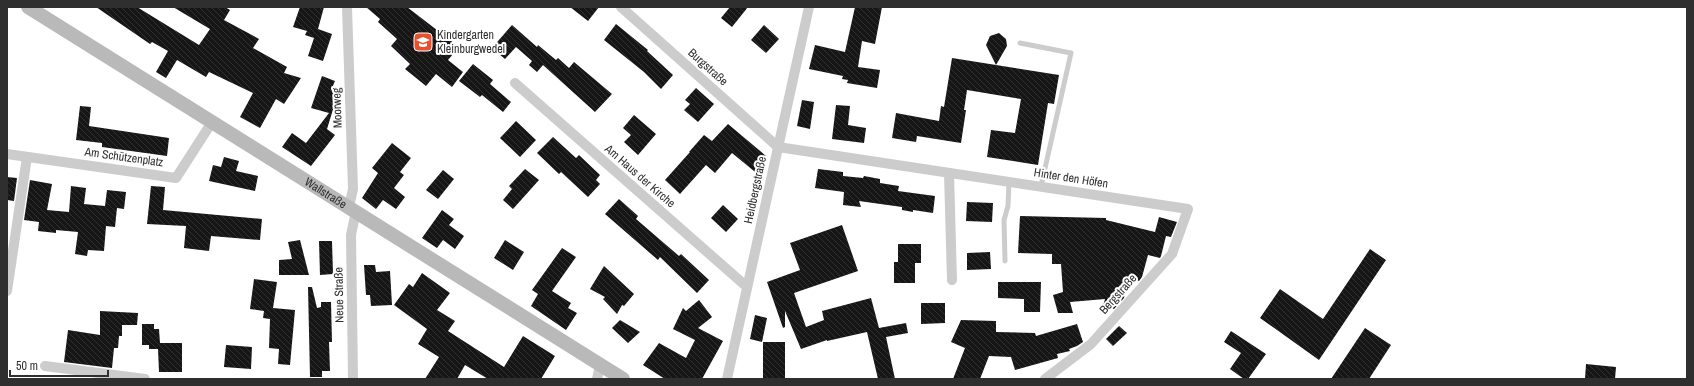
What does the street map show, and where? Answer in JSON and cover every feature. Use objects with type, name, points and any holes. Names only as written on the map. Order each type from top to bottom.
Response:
[{"type":"street","name":"Wallstraße","points":[[28,7],[623,379]]},
{"type":"street","name":"Moorweg","points":[[348,7],[353,209]]},
{"type":"street","name":"Burgstraße","points":[[621,7],[778,147]]},
{"type":"street","name":"Heidbergstraße","points":[[727,379],[809,7]]},
{"type":"street","name":"Am Haus der Kirche","points":[[515,83],[747,287]]},
{"type":"street","name":"Am Schützenplatz","points":[[7,154],[176,178],[212,122]]},
{"type":"street","name":"Hinter den Höfen","points":[[778,147],[1188,209]]},
{"type":"street","points":[[7,291],[27,157]]},
{"type":"street","points":[[949,173],[952,280]]},
{"type":"street","name":"Neue Straße","points":[[353,209],[351,235],[353,379]]},
{"type":"street","name":"Bergstraße","points":[[1045,379],[1091,344],[1172,254],[1188,209]]},
{"type":"street","points":[[597,379],[600,365]]},
{"type":"street","points":[[45,366],[145,379]]},
{"type":"lane","points":[[1020,43],[1071,53],[1041,186]]},
{"type":"lane","points":[[1005,262],[1004,220],[1008,206],[1010,181]]},
{"type":"building","points":[[96,7],[137,7],[199,45],[210,29],[173,7],[225,7],[230,10],[224,20],[259,39],[253,48],[287,67],[284,73],[301,78],[284,104],[276,99],[260,128],[240,117],[253,93],[209,72],[206,77],[177,60],[166,78],[156,72],[168,51],[152,42],[150,44]]},
{"type":"building","points":[[300,7],[324,7],[318,29],[332,34],[323,61],[308,56],[314,38],[305,35],[307,31],[293,27]]},
{"type":"building","name":"Kindergarten Kleinburgwedel","points":[[366,7],[407,7],[459,47],[448,60],[463,72],[452,87],[436,74],[426,86],[405,69],[410,64],[391,46],[397,39],[378,22],[380,19]]},
{"type":"building","points":[[570,7],[599,7],[588,21]]},
{"type":"building","points":[[730,7],[748,7],[732,27],[721,18]]},
{"type":"building","points":[[855,7],[882,7],[875,44],[862,41],[858,67],[880,70],[877,88],[847,83],[848,80],[842,79],[843,76],[809,69],[815,45],[845,52]]},
{"type":"building","points":[[616,24],[648,50],[647,51],[673,75],[661,89],[644,72],[604,40]]},
{"type":"building","points":[[512,25],[537,47],[538,45],[556,60],[558,58],[569,68],[574,62],[612,94],[595,112],[543,65],[537,72],[529,65],[532,61],[516,47],[505,59],[492,48]]},
{"type":"building","points":[[764,25],[779,39],[766,53],[751,40]]},
{"type":"building","points":[[999,33],[1006,39],[1007,46],[996,65],[986,45],[990,36]]},
{"type":"building","points":[[952,58],[1059,75],[1054,104],[1048,103],[1038,165],[987,157],[991,130],[1015,133],[1021,99],[967,90],[964,110],[966,110],[961,143],[917,136],[916,142],[892,138],[896,113],[939,121],[941,106],[944,107]]},
{"type":"building","points":[[473,64],[493,80],[490,84],[511,102],[503,112],[482,95],[480,97],[459,81]]},
{"type":"building","points":[[322,76],[335,81],[332,88],[339,90],[327,129],[335,135],[311,166],[282,147],[292,133],[306,143],[329,113],[311,108]]},
{"type":"building","points":[[696,88],[714,104],[698,122],[684,110],[690,104],[685,100]]},
{"type":"building","points":[[802,100],[814,102],[810,129],[797,126]]},
{"type":"building","points":[[836,105],[850,106],[848,125],[866,128],[864,143],[832,139]]},
{"type":"building","points":[[80,106],[91,107],[89,126],[169,138],[167,156],[102,147],[102,143],[76,140]]},
{"type":"building","points":[[634,115],[656,134],[638,155],[624,142],[631,135],[623,128]]},
{"type":"building","points":[[516,121],[536,140],[520,157],[500,138]]},
{"type":"building","points":[[728,124],[766,156],[760,176],[732,153],[715,173],[706,165],[680,194],[665,180],[704,135],[712,141]]},
{"type":"building","points":[[553,137],[576,158],[579,155],[600,175],[596,180],[600,184],[588,197],[561,172],[559,174],[537,153]]},
{"type":"building","points":[[392,143],[411,158],[400,172],[404,175],[394,188],[405,197],[396,209],[383,200],[376,209],[362,198],[378,173],[372,168]]},
{"type":"building","points":[[224,157],[239,161],[236,171],[258,176],[255,191],[209,181],[213,165],[221,167]]},
{"type":"building","points":[[525,169],[539,180],[513,209],[503,200],[512,189],[509,186]]},
{"type":"building","points":[[818,169],[843,172],[843,176],[863,178],[864,176],[880,179],[880,183],[899,186],[898,191],[935,196],[933,213],[913,210],[913,212],[902,210],[902,207],[859,201],[861,207],[843,205],[844,192],[815,188]]},
{"type":"building","points":[[443,170],[454,179],[438,199],[426,190]]},
{"type":"building","points":[[7,177],[17,178],[14,201],[7,200]]},
{"type":"building","points":[[30,180],[52,184],[47,210],[69,212],[71,186],[86,188],[84,204],[105,206],[107,190],[126,192],[124,209],[117,208],[115,227],[106,226],[104,251],[88,250],[87,256],[75,254],[78,232],[56,230],[56,233],[38,231],[39,222],[24,220]]},
{"type":"building","points":[[151,186],[165,187],[163,210],[262,219],[260,240],[211,236],[209,251],[184,248],[186,226],[147,224]]},
{"type":"building","points":[[619,199],[638,216],[636,219],[679,256],[681,254],[709,280],[697,293],[660,257],[658,260],[605,214]]},
{"type":"building","points":[[967,202],[993,203],[992,222],[966,221]]},
{"type":"building","points":[[723,205],[738,219],[726,232],[711,218]]},
{"type":"building","points":[[442,210],[454,219],[449,225],[464,236],[455,249],[443,240],[437,248],[422,238]]},
{"type":"building","points":[[1020,216],[1106,218],[1106,220],[1155,232],[1159,217],[1177,222],[1171,237],[1166,236],[1160,258],[1148,255],[1142,277],[1139,281],[1128,279],[1124,298],[1114,309],[1103,306],[1105,299],[1070,302],[1073,313],[1058,313],[1053,295],[1063,292],[1061,264],[1052,264],[1052,254],[1018,253]]},
{"type":"building","points":[[842,225],[858,271],[794,293],[806,327],[824,320],[822,311],[871,298],[879,328],[906,323],[908,333],[886,337],[895,379],[878,379],[867,332],[827,340],[801,349],[785,311],[785,327],[783,328],[767,282],[800,270],[790,243]]},
{"type":"building","points":[[300,240],[309,275],[279,275],[279,260],[292,259],[288,242]]},
{"type":"building","points":[[505,240],[524,252],[513,270],[494,258]]},
{"type":"building","points":[[319,241],[332,241],[333,274],[320,275]]},
{"type":"building","points":[[898,244],[921,244],[921,263],[915,263],[915,283],[894,283],[894,262],[898,262]]},
{"type":"building","points":[[562,248],[576,257],[552,291],[571,303],[568,308],[577,313],[566,330],[531,306],[538,294],[532,290]]},
{"type":"building","points":[[1370,249],[1386,260],[1319,360],[1260,318],[1280,289],[1323,319]]},
{"type":"building","points":[[990,252],[991,269],[967,270],[967,253]]},
{"type":"building","points":[[364,265],[375,265],[376,272],[390,271],[392,305],[371,306],[370,295],[366,295]]},
{"type":"building","points":[[604,266],[634,294],[624,306],[622,305],[617,314],[603,299],[605,297],[590,289]]},
{"type":"building","points":[[422,273],[450,293],[437,310],[455,321],[448,331],[504,367],[523,336],[555,356],[541,379],[488,379],[465,365],[457,379],[425,379],[439,357],[418,344],[427,329],[394,305],[409,284],[413,287]]},
{"type":"building","points":[[254,279],[277,282],[273,308],[295,310],[290,365],[278,364],[279,349],[269,348],[270,319],[263,318],[264,311],[250,309]]},
{"type":"building","points":[[998,282],[1041,282],[1040,312],[1024,312],[1024,299],[998,298]]},
{"type":"building","points":[[308,287],[312,287],[317,308],[321,307],[321,302],[331,302],[332,342],[329,342],[330,371],[322,371],[322,377],[310,377]]},
{"type":"building","points":[[699,300],[712,317],[698,328],[723,341],[702,379],[665,379],[643,365],[659,343],[686,358],[695,340],[673,329],[683,308],[686,311]]},
{"type":"building","points":[[921,303],[945,303],[945,323],[921,324]]},
{"type":"building","points":[[100,311],[138,313],[137,325],[122,325],[122,336],[119,336],[118,348],[114,348],[112,368],[64,362],[68,330],[100,335]]},
{"type":"building","points":[[755,315],[767,318],[762,342],[750,339]]},
{"type":"building","points":[[620,320],[640,332],[628,343],[612,328]]},
{"type":"building","points":[[961,320],[996,321],[996,332],[1035,333],[1036,336],[1077,324],[1083,342],[1069,349],[1070,351],[1057,354],[1058,358],[1015,370],[1011,357],[989,356],[980,379],[953,379],[965,348],[951,342]]},
{"type":"building","points":[[142,324],[154,324],[154,329],[159,329],[160,343],[182,343],[182,372],[159,372],[158,349],[149,349],[149,345],[142,345]]},
{"type":"building","points":[[1119,326],[1127,333],[1113,346],[1106,339]]},
{"type":"building","points":[[1365,328],[1391,345],[1369,379],[1331,379]]},
{"type":"building","points":[[1231,331],[1266,354],[1248,379],[1244,379],[1230,369],[1241,353],[1224,342]]},
{"type":"building","points":[[763,342],[785,342],[785,379],[763,379]]},
{"type":"building","points":[[226,345],[252,347],[251,369],[224,367]]},
{"type":"building","points":[[1586,364],[1616,367],[1615,379],[1585,379]]},
{"type":"place","name":"Kindergarten Kleinburgwedel","points":[[423,42]]}]
